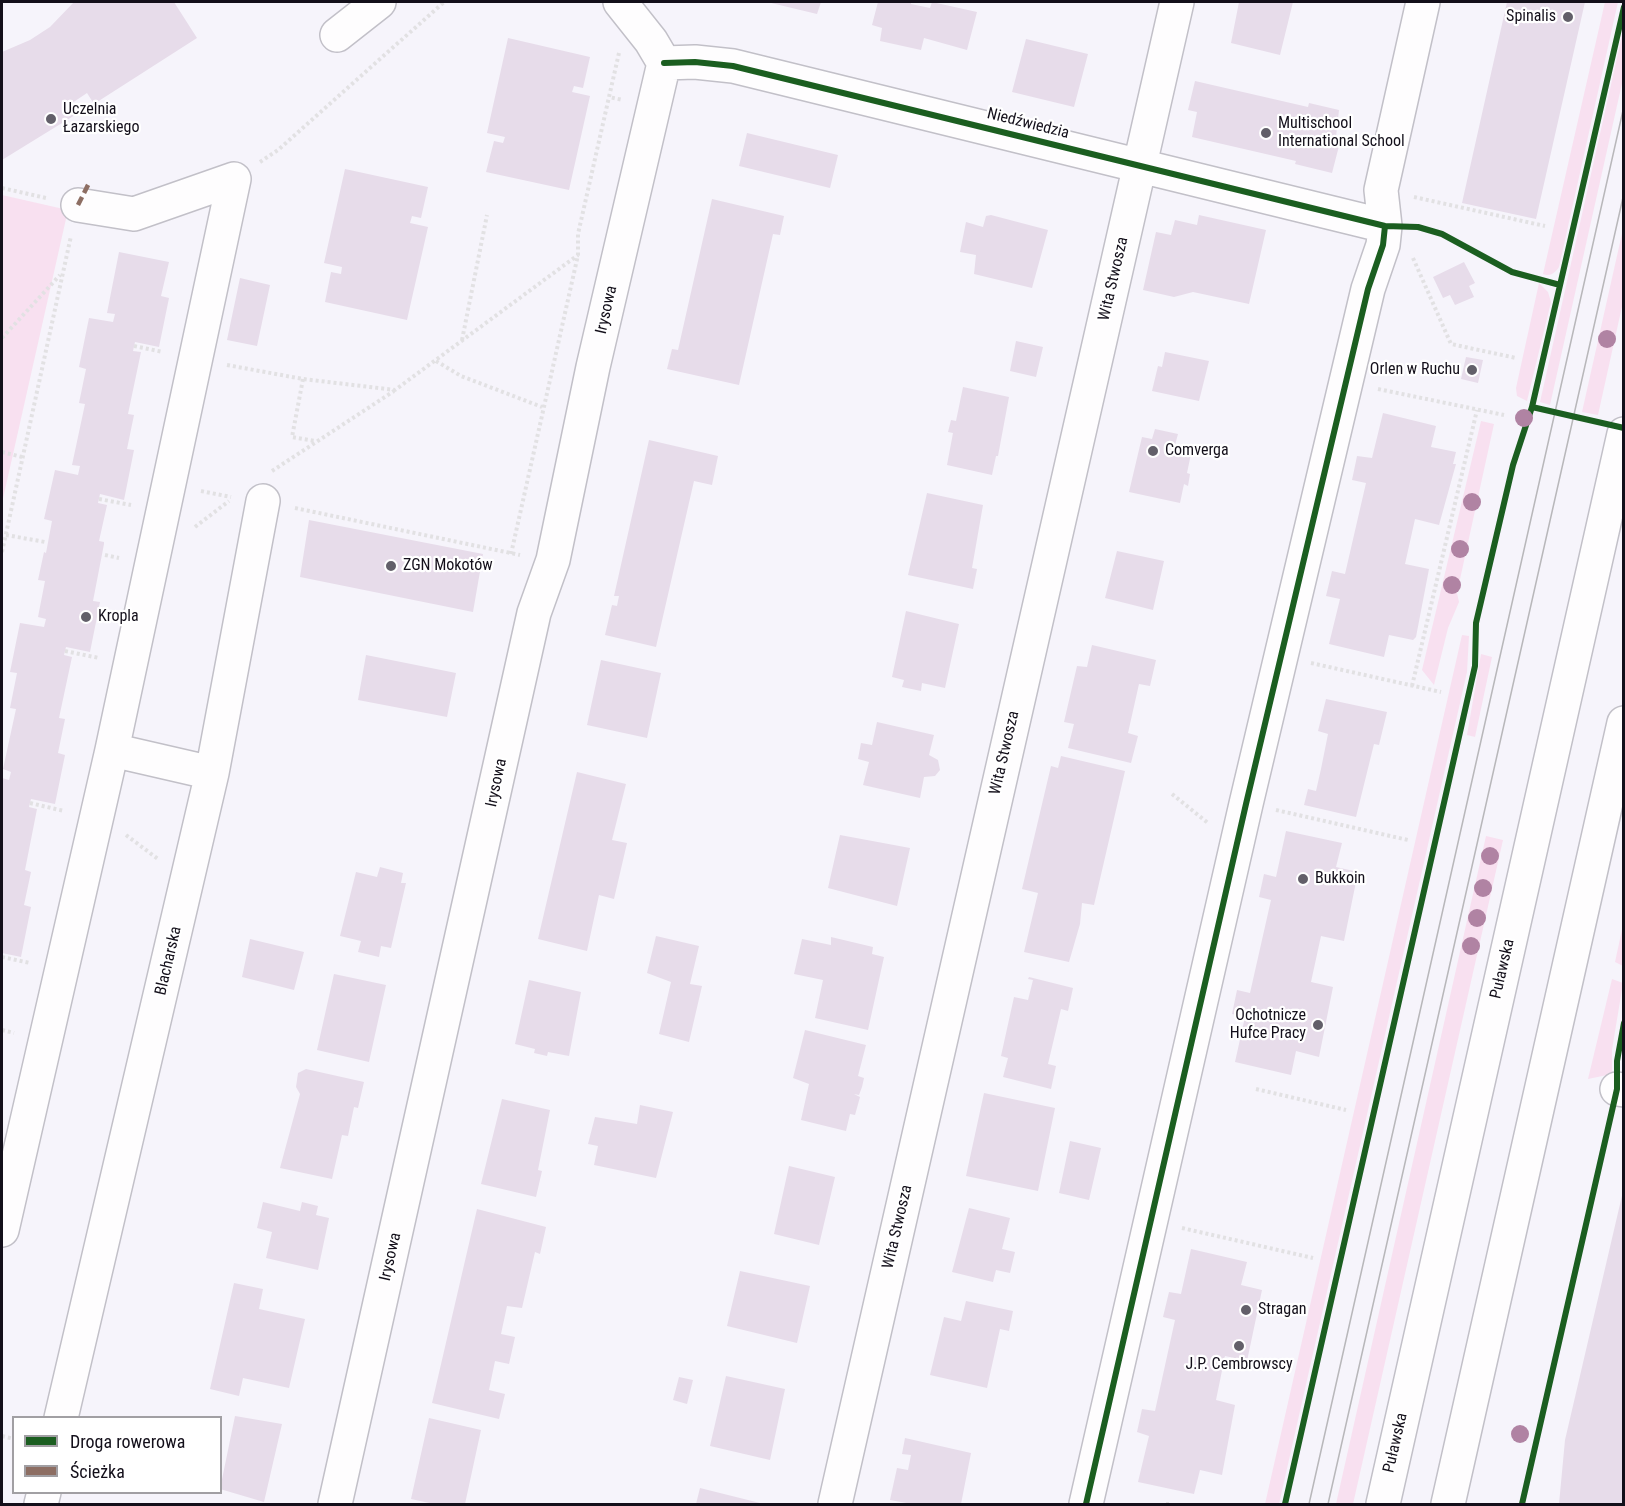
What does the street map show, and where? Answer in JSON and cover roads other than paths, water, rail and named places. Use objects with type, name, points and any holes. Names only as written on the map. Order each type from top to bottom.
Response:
[{"type":"street","points":[[337,35],[379,2]]},
{"type":"street","points":[[620,2],[651,41],[664,63]]},
{"type":"street","name":"Wita Stwosza","points":[[835,1504],[1177,2]]},
{"type":"street","points":[[1086,1504],[1243,818],[1368,289],[1383,245],[1396,237],[1381,190],[1423,2]]},
{"type":"street","name":"Niedźwiedzia","points":[[664,63],[678,61],[733,66],[1141,166],[1396,237]]},
{"type":"street","name":"Irysowa","points":[[335,1504],[534,613],[553,560],[593,368],[664,63]]},
{"type":"street","points":[[2,1230],[112,750],[234,179],[134,214],[78,205]]},
{"type":"street","name":"Puławska","points":[[1383,1504],[1623,434]]},
{"type":"street","name":"Blacharska","points":[[61,1416],[212,773],[263,501]]},
{"type":"street","points":[[1448,1504],[1623,723]]},
{"type":"street","points":[[112,750],[212,773]]},
{"type":"tram line","points":[[1309,1504],[1624,106]]},
{"type":"tram line","points":[[1328,1504],[1624,193]]},
{"type":"place","name":"Spinalis","points":[[1568,17]]},
{"type":"place","name":"Uczelnia Łazarskiego","points":[[51,119]]},
{"type":"place","name":"Multischool International School","points":[[1266,133]]},
{"type":"place","name":"Orlen w Ruchu","points":[[1472,370]]},
{"type":"place","name":"Comverga","points":[[1153,451]]},
{"type":"place","name":"ZGN Mokotów","points":[[391,566]]},
{"type":"place","name":"Kropla","points":[[86,617]]},
{"type":"place","name":"Bukkoin","points":[[1303,879]]},
{"type":"place","name":"Ochotnicze Hufce Pracy","points":[[1318,1025]]},
{"type":"place","name":"Stragan","points":[[1246,1310]]},
{"type":"place","name":"J.P. Cembrowscy","points":[[1239,1346]]}]
